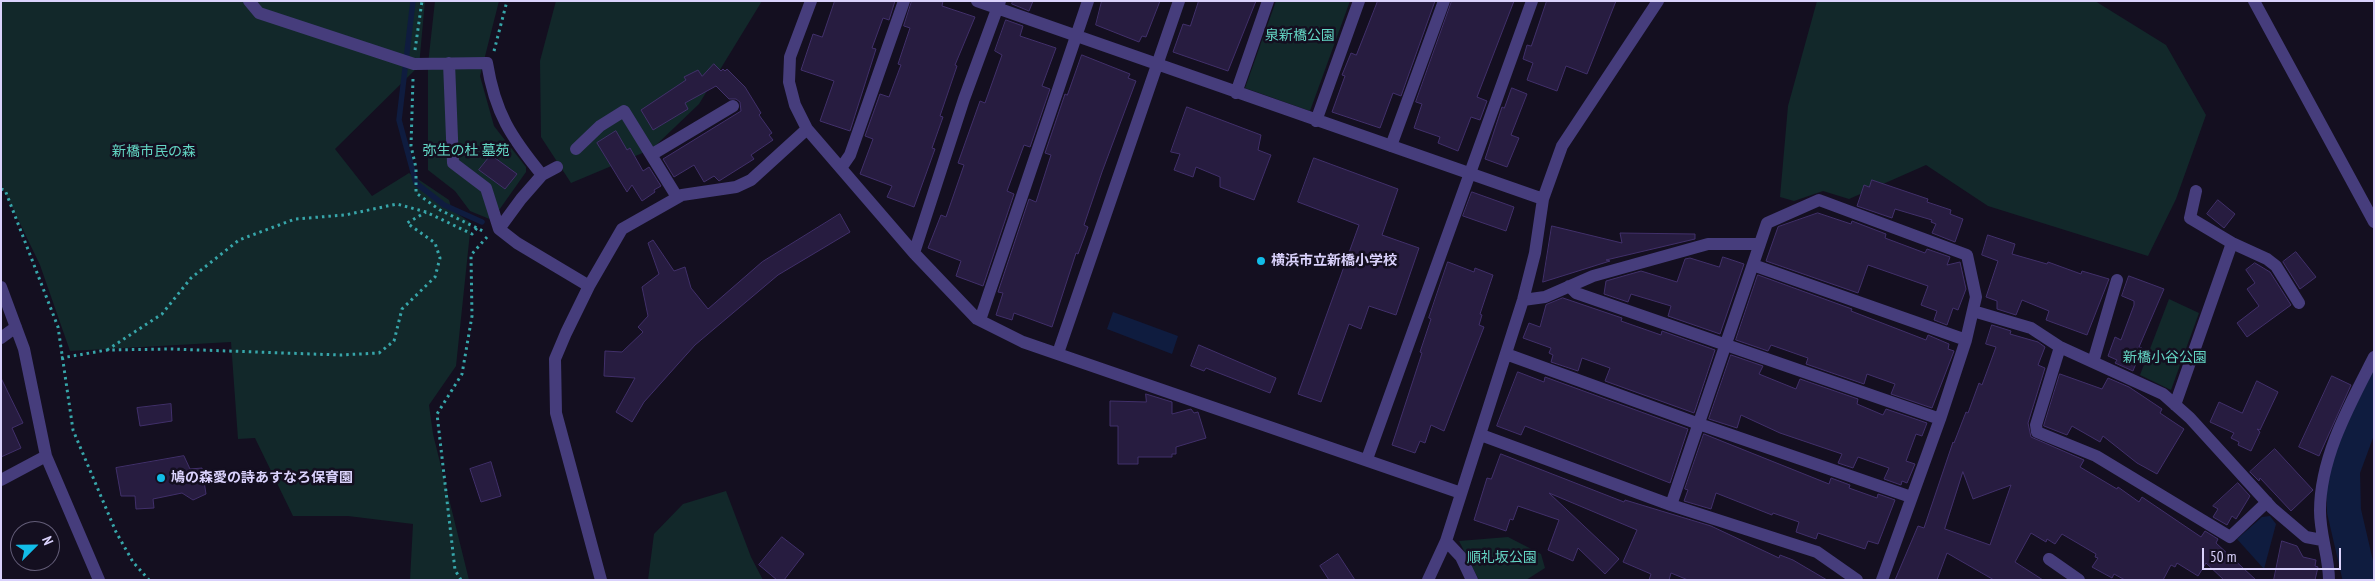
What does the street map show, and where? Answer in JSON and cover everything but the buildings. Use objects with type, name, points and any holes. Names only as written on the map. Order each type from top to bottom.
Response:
[{"type":"street","points":[[249,1],[259,13],[414,64],[487,63],[498,109],[520,148],[542,175]]},
{"type":"street","points":[[811,1],[790,57],[789,82],[795,105],[807,129],[914,253],[980,320],[1023,342],[1367,459],[1461,493]]},
{"type":"street","points":[[842,168],[850,155],[904,1]]},
{"type":"street","points":[[977,1],[998,5],[1157,66],[1543,199]]},
{"type":"street","points":[[980,320],[1088,1]]},
{"type":"street","points":[[1058,353],[1180,1]]},
{"type":"street","points":[[1236,93],[1268,1]]},
{"type":"street","points":[[1316,121],[1359,1]]},
{"type":"street","points":[[1391,146],[1444,1]]},
{"type":"street","points":[[1367,459],[1532,1]]},
{"type":"street","points":[[1428,580],[1446,541],[1523,300],[1535,253],[1543,199],[1562,146],[1658,1]]},
{"type":"street","points":[[2254,1],[2374,222]]},
{"type":"street","points":[[914,253],[964,99],[998,5]]},
{"type":"street","points":[[449,63],[453,163],[486,188],[499,229],[517,243],[589,286]]},
{"type":"street","points":[[651,155],[733,106]]},
{"type":"street","points":[[576,149],[600,126],[624,111],[677,197]]},
{"type":"street","points":[[601,580],[556,414],[555,359],[589,286],[622,230],[677,197],[736,187],[751,180],[807,129]]},
{"type":"street","points":[[499,229],[521,198],[542,175],[557,167]]},
{"type":"street","points":[[2196,191],[2190,218],[2232,243],[2267,259],[2276,266],[2299,303]]},
{"type":"street","points":[[1671,505],[1766,223],[1818,200],[1967,255],[1976,297],[1966,340],[1940,419],[1882,580]]},
{"type":"street","points":[[2175,405],[2232,243]]},
{"type":"street","points":[[1523,300],[1545,298],[1593,276],[1708,244],[1760,244]]},
{"type":"street","points":[[1753,265],[1966,340]]},
{"type":"street","points":[[2093,362],[2117,280]]},
{"type":"street","points":[[1569,286],[1576,293],[1940,419]]},
{"type":"street","points":[[1,287],[24,348],[46,456],[99,580]]},
{"type":"street","points":[[1973,311],[2031,328],[2060,347],[2163,394],[2190,418],[2267,502],[2306,538],[2322,540]]},
{"type":"street","points":[[1,338],[16,327]]},
{"type":"street","points":[[2060,347],[2036,424],[2037,432],[2096,456],[2230,537],[2267,502]]},
{"type":"street","points":[[1506,354],[1699,424],[1911,497]]},
{"type":"street","points":[[2330,580],[2322,540],[2320,485],[2332,448],[2374,357]]},
{"type":"street","points":[[1481,435],[1671,505],[1817,552],[1858,580]]},
{"type":"street","points":[[1,480],[46,456]]},
{"type":"street","points":[[1446,541],[1461,557],[1472,580]]},
{"type":"street","points":[[2049,559],[2079,580]]},
{"type":"path","points":[[422,1],[414,64],[411,146],[416,168],[416,193],[440,210],[490,234],[471,255],[472,316],[462,374],[437,414],[455,570],[461,580]]},
{"type":"path","points":[[487,63],[494,53],[507,1]]},
{"type":"path","points":[[1,189],[5,190],[58,327],[73,430],[116,532],[133,562],[149,580]]},
{"type":"path","points":[[107,350],[162,314],[191,278],[240,240],[294,219],[344,215],[397,204],[426,212],[472,234],[477,228]]},
{"type":"path","points":[[61,358],[107,350],[172,349],[340,355],[379,353],[394,341],[402,309],[435,277],[440,258],[435,243],[407,223],[426,212]]},
{"type":"green space","name":"新橋市民の森","points":[[1,1],[425,1],[419,66],[335,149],[372,196],[409,173],[449,200],[452,210],[471,223],[456,366],[429,405],[433,434],[469,580],[410,580],[413,524],[348,516],[293,516],[255,438],[238,439],[231,342],[70,351],[40,265],[1,184]]},
{"type":"green space","name":"弥生の杜 墓苑","points":[[435,1],[499,1],[480,76],[494,126],[526,167],[526,172],[492,220],[470,211],[455,191],[428,170],[428,64]]},
{"type":"green space","points":[[556,1],[762,1],[699,104],[652,149],[571,183],[541,137],[540,61]]},
{"type":"green space","name":"泉新橋公園","points":[[1276,1],[1350,1],[1310,111],[1245,88]]},
{"type":"green space","points":[[1817,1],[2095,1],[2166,45],[2206,115],[2176,199],[2148,256],[1988,206],[1926,165],[1849,199],[1823,191],[1794,201],[1780,197],[1788,106]]},
{"type":"green space","name":"新橋小谷公園","points":[[2169,299],[2199,313],[2171,390],[2140,375]]},
{"type":"green space","points":[[726,491],[751,557],[763,580],[648,580],[654,534],[683,504]]},
{"type":"green space","name":"順礼坂公園","points":[[1508,537],[1541,554],[1545,568],[1526,580],[1479,580],[1459,541]]},
{"type":"water","points":[[1113,312],[1178,336],[1172,354],[1107,329]]},
{"type":"water","points":[[2270,516],[2276,524],[2264,569],[2237,539],[2262,517]]},
{"type":"waterway","points":[[413,1],[399,120],[416,183],[444,205],[482,222]]},
{"type":"waterway","points":[[2360,580],[2344,511],[2343,470],[2374,386]]},
{"type":"place","name":"横浜市立新橋小学校","points":[[1261,261]]},
{"type":"place","name":"鳩の森愛の詩あすなろ保育園","points":[[161,478]]}]
